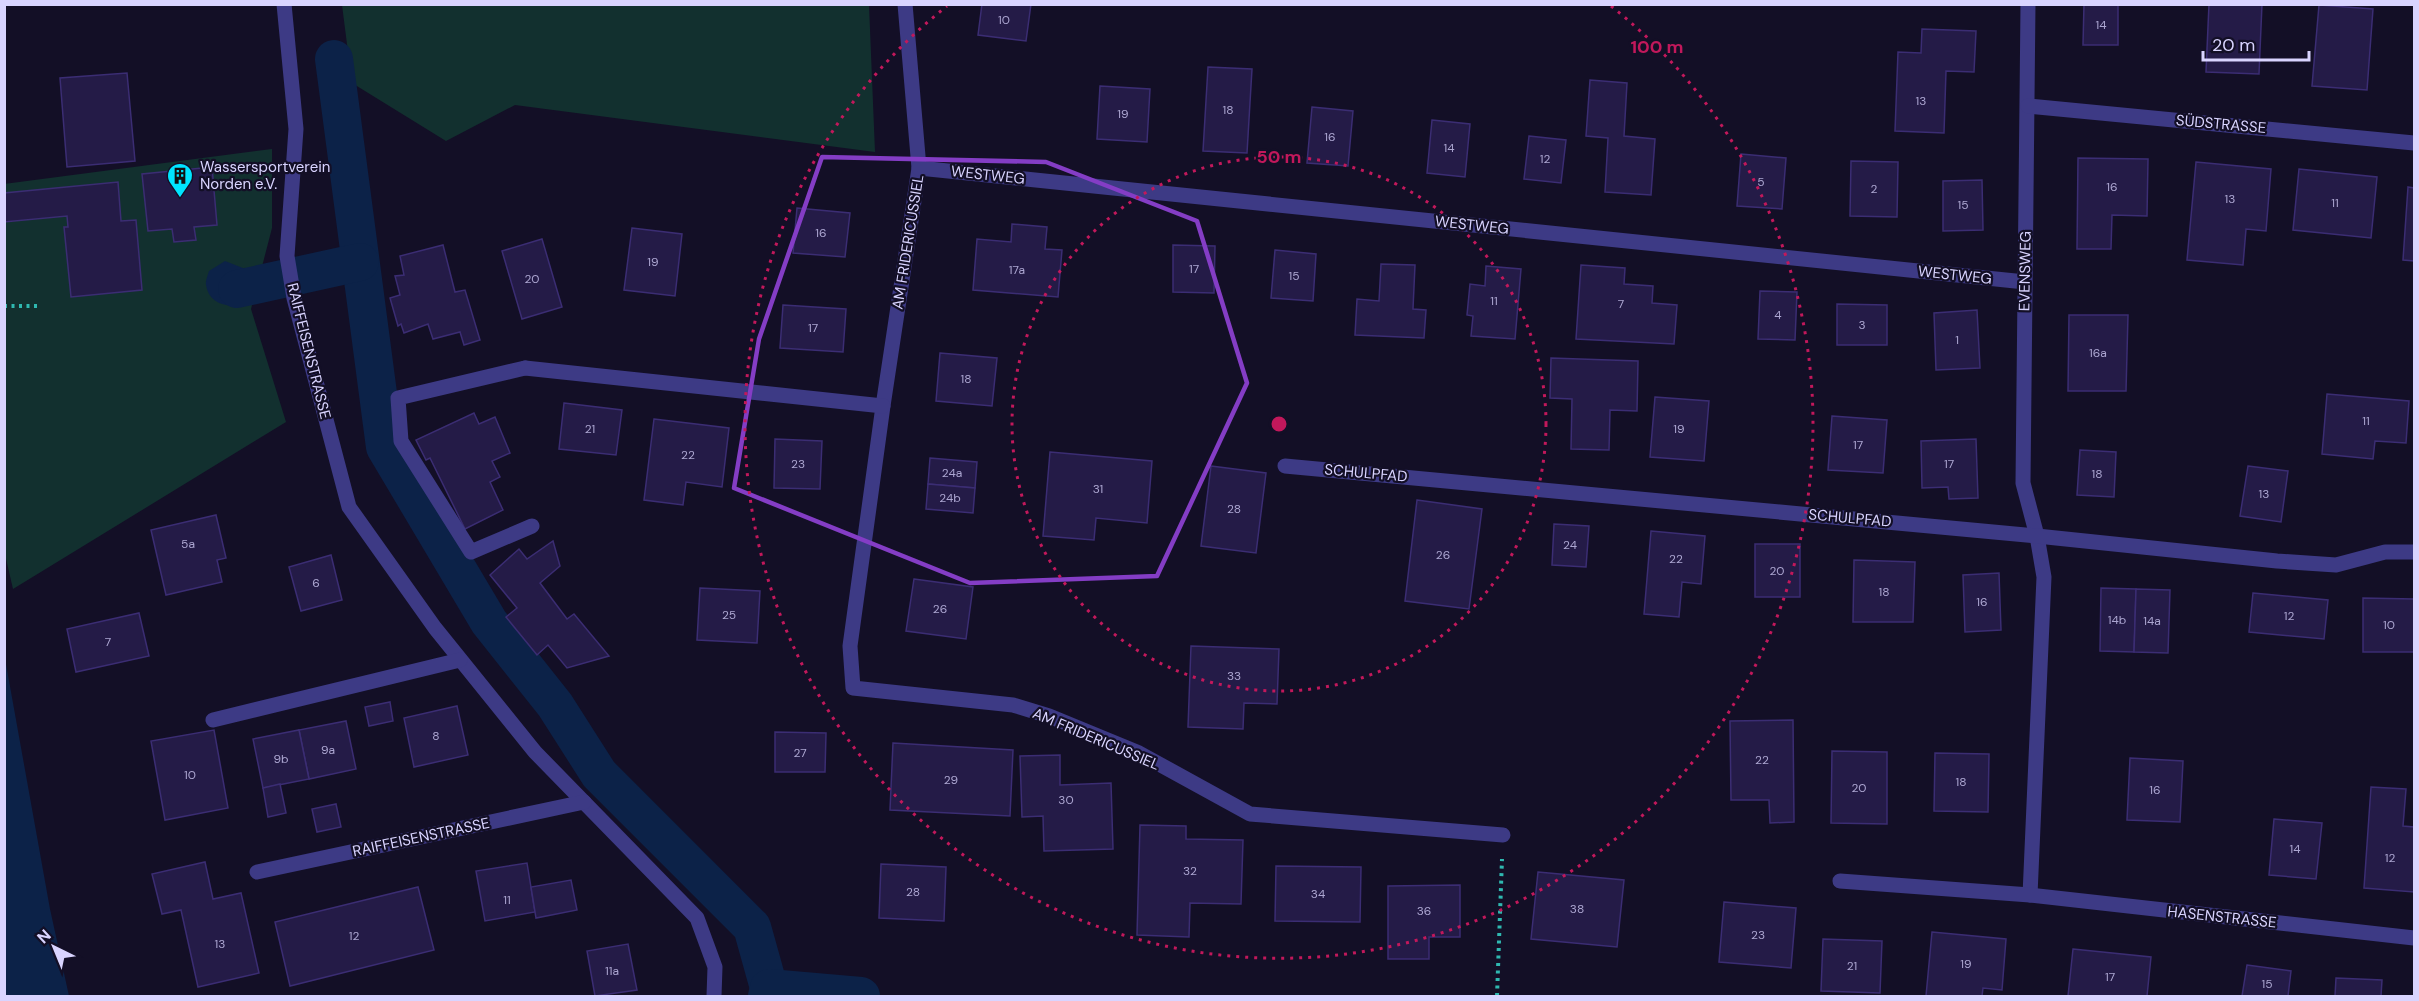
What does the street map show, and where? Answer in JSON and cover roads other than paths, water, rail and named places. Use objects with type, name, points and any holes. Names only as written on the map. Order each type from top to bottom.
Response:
[{"type":"street","name":"RAIFFEISENSTRASSE","points":[[284,4],[296,129],[286,256],[294,298],[349,507],[435,628],[535,752],[697,918],[715,967],[714,996]]},
{"type":"street","name":"AM FRIDERICUSSIEL","points":[[905,4],[919,168],[850,646],[853,688],[1013,705],[1049,716],[1139,753],[1250,814],[1503,835]]},
{"type":"street","name":"EVENSWEG","points":[[2028,4],[2023,483],[2037,536]]},
{"type":"street","name":"SÜDSTRASSE","points":[[2028,106],[2415,143]]},
{"type":"street","name":"WESTWEG","points":[[919,168],[2025,282]]},
{"type":"street","points":[[532,526],[471,552],[401,441],[398,398],[525,368],[883,406]]},
{"type":"street","name":"SCHULPFAD","points":[[1284,466],[2037,536],[2277,561],[2336,565],[2385,552],[2415,552]]},
{"type":"street","points":[[2030,895],[2044,577],[2037,536]]},
{"type":"street","points":[[213,720],[460,660]]},
{"type":"street","name":"RAIFFEISENSTRASSE","points":[[257,872],[584,802]]},
{"type":"street","name":"HASENSTRASSE","points":[[1840,881],[2030,895],[2415,938]]},
{"type":"water","points":[[225,261],[248,270],[259,288],[243,303],[223,304],[212,298],[208,292],[206,280],[209,271]]},
{"type":"water","points":[[4,653],[50,909],[69,996],[5,996]]},
{"type":"waterway","points":[[334,59],[385,447],[489,622],[555,705],[599,774],[752,927],[769,988]]},
{"type":"waterway","points":[[237,289],[360,262]]},
{"type":"waterway","points":[[767,996],[769,988],[861,996]]},
{"type":"place","name":"Wassersportverein Norden e.V.","points":[[180,199]]}]
